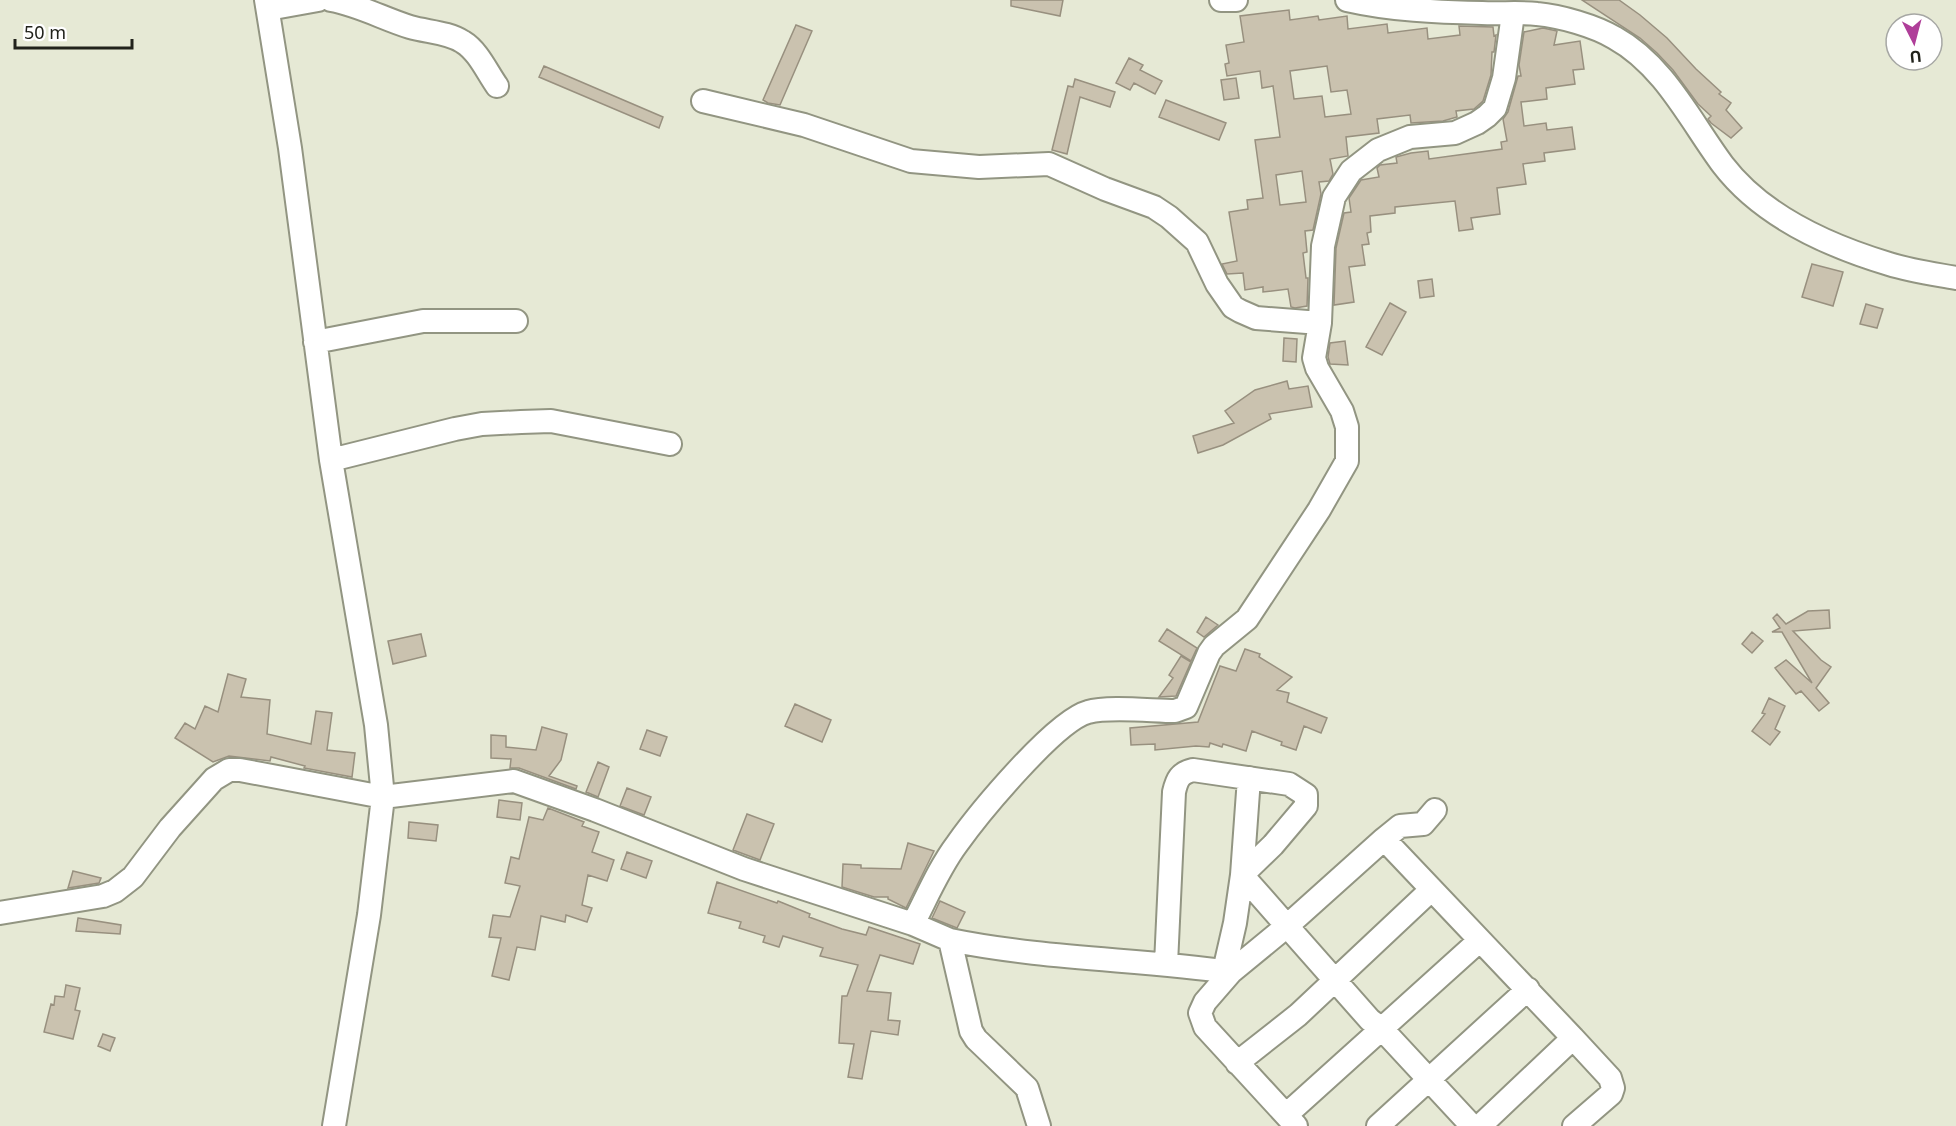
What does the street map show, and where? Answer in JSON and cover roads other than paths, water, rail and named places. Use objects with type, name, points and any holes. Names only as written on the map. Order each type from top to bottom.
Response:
[{"type":"street","points":[[318,0],[267,5],[290,148],[331,460],[376,725],[383,797],[369,915],[334,1126]]},
{"type":"street","points":[[331,0],[410,27],[454,37],[471,48],[497,86]]},
{"type":"street","points":[[1221,0],[1236,0]]},
{"type":"street","points":[[1347,0],[1379,7],[1528,9],[1605,32],[1630,48],[1650,65],[1678,99],[1732,175],[1746,190],[1776,212],[1810,233],[1851,252],[1891,265],[1956,278]]},
{"type":"street","points":[[913,924],[958,843],[1014,775],[1063,725],[1089,711],[1175,711],[1190,704],[1209,653],[1214,646],[1247,619],[1319,510],[1347,461],[1348,439],[1344,417],[1314,357],[1320,323],[1323,246],[1334,197],[1351,171],[1363,160],[1395,141],[1410,136],[1455,133],[1478,123],[1487,116],[1495,108],[1528,9]]},
{"type":"street","points":[[703,100],[804,125],[911,160],[980,167],[1049,164],[1105,189],[1154,207],[1170,217],[1197,242],[1217,284],[1233,306],[1240,311],[1256,318],[1320,323]]},
{"type":"street","points":[[315,342],[423,321],[516,321]]},
{"type":"street","points":[[331,460],[455,429],[482,424],[521,422],[551,421],[670,444]]},
{"type":"street","points":[[0,913],[103,896],[120,887],[133,877],[170,828],[221,773],[240,770],[383,797],[514,782],[595,810],[744,869],[913,924],[950,940],[1021,951],[1228,972]]},
{"type":"street","points":[[1166,964],[1176,783],[1180,775],[1193,770],[1290,784],[1302,792],[1307,800],[1306,806],[1273,845],[1242,875]]},
{"type":"street","points":[[1228,972],[1242,875],[1249,778]]},
{"type":"street","points":[[1435,810],[1423,824],[1400,826],[1384,838],[1287,926],[1228,972],[1205,1002],[1200,1014],[1205,1027],[1291,1121],[1382,1029],[1479,941]]},
{"type":"street","points":[[1384,838],[1610,1078],[1613,1088],[1611,1094],[1574,1126]]},
{"type":"street","points":[[1242,875],[1370,1020],[1382,1029],[1472,1126]]},
{"type":"street","points":[[1237,1063],[1298,1015],[1431,890]]},
{"type":"street","points":[[950,940],[971,1031],[976,1039],[1027,1088],[1039,1126]]},
{"type":"street","points":[[1378,1126],[1528,989]]},
{"type":"street","points":[[1480,1126],[1572,1038]]}]
